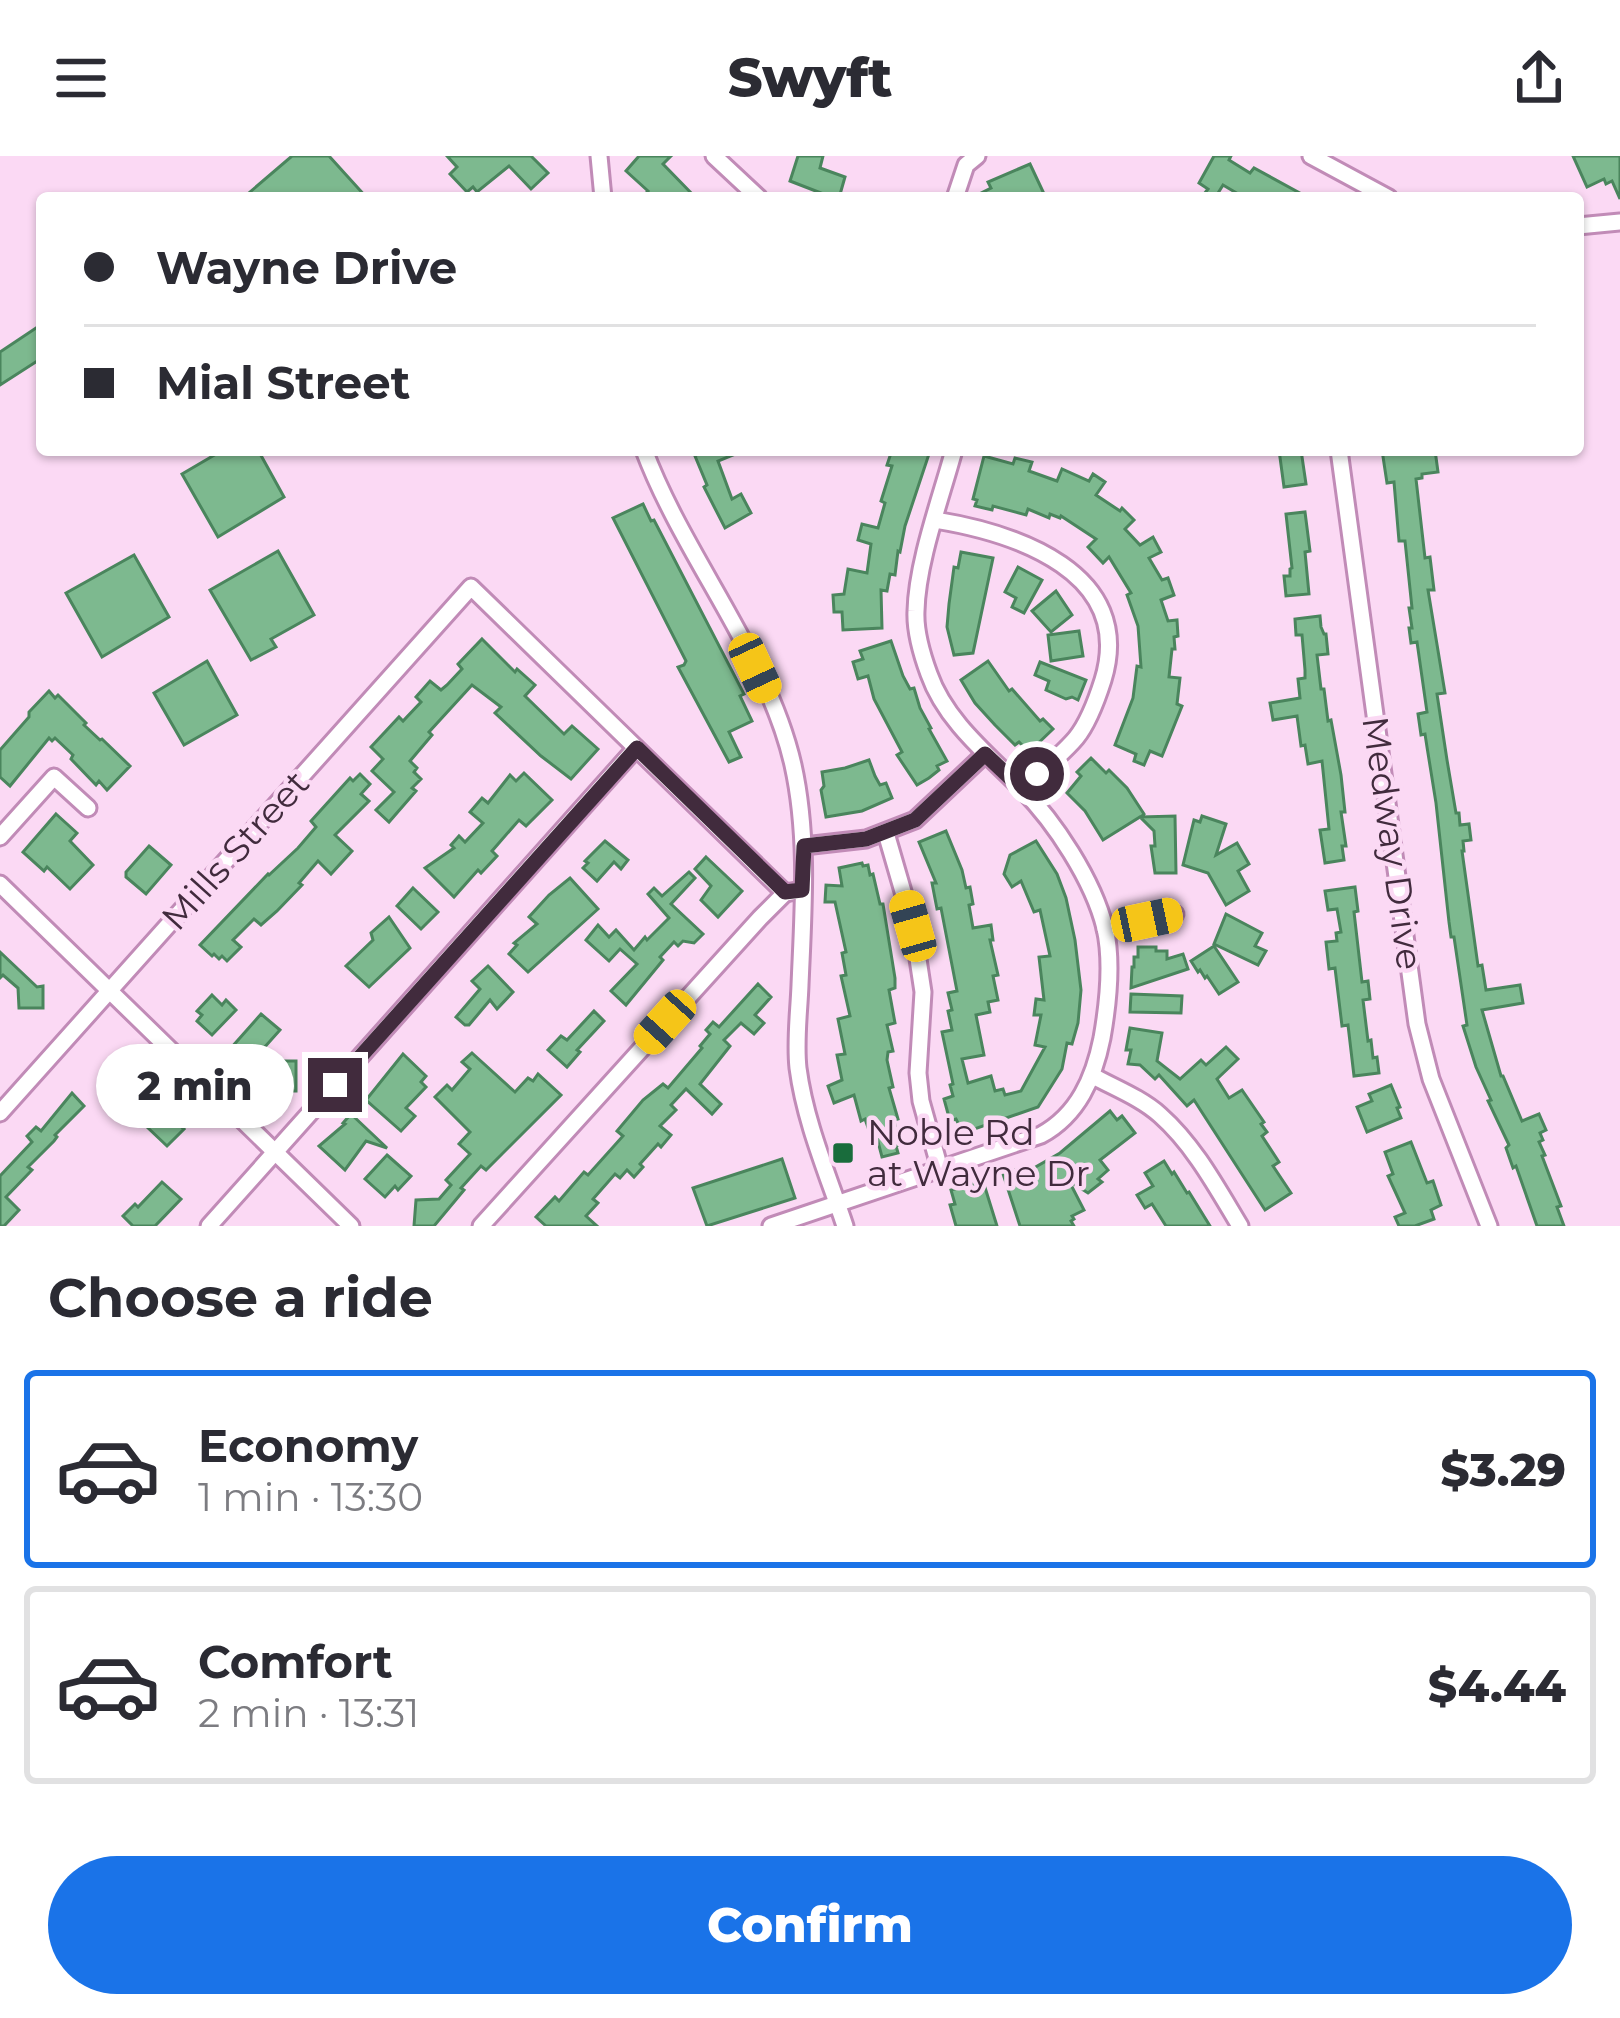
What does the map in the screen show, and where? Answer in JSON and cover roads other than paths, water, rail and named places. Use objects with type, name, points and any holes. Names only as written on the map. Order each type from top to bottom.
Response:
[{"type":"street","points":[[599,156],[602,192]]},
{"type":"street","points":[[714,156],[753,192]]},
{"type":"street","points":[[957,192],[966,165],[976,156]]},
{"type":"street","points":[[1311,156],[1379,192]]},
{"type":"street","points":[[1584,225],[1620,222]]},
{"type":"street","points":[[646,456],[755,668],[792,760],[804,846],[794,891],[797,1066],[810,1124],[845,1226]]},
{"type":"street","points":[[771,1226],[1041,1135],[1060,1124],[1093,1076],[1108,1005],[1105,929],[1089,886],[1059,834],[953,717],[929,677],[918,632],[918,596],[951,456]]},
{"type":"street","name":"Medway Drive","points":[[1340,456],[1417,1024],[1431,1079],[1489,1226]]},
{"type":"street","points":[[935,520],[1046,553],[1079,578],[1102,619],[1106,668],[1090,712],[1075,740],[1022,789]]},
{"type":"street","name":"Mills Street","points":[[0,1113],[471,587],[637,748]]},
{"type":"street","points":[[209,1226],[637,748],[794,891]]},
{"type":"street","points":[[804,846],[866,839],[915,820],[985,754]]},
{"type":"street","points":[[0,837],[54,777],[88,808]]},
{"type":"street","points":[[886,833],[913,926],[923,992],[921,1101],[940,1168]]},
{"type":"street","points":[[0,884],[351,1226]]},
{"type":"street","points":[[481,1226],[760,917],[794,891]]},
{"type":"street","points":[[1105,929],[1175,914]]},
{"type":"street","points":[[1093,1076],[1162,1117],[1204,1168],[1240,1226]]},
{"type":"place","name":"Noble Rd at Wayne Dr","points":[[843,1153]]}]
